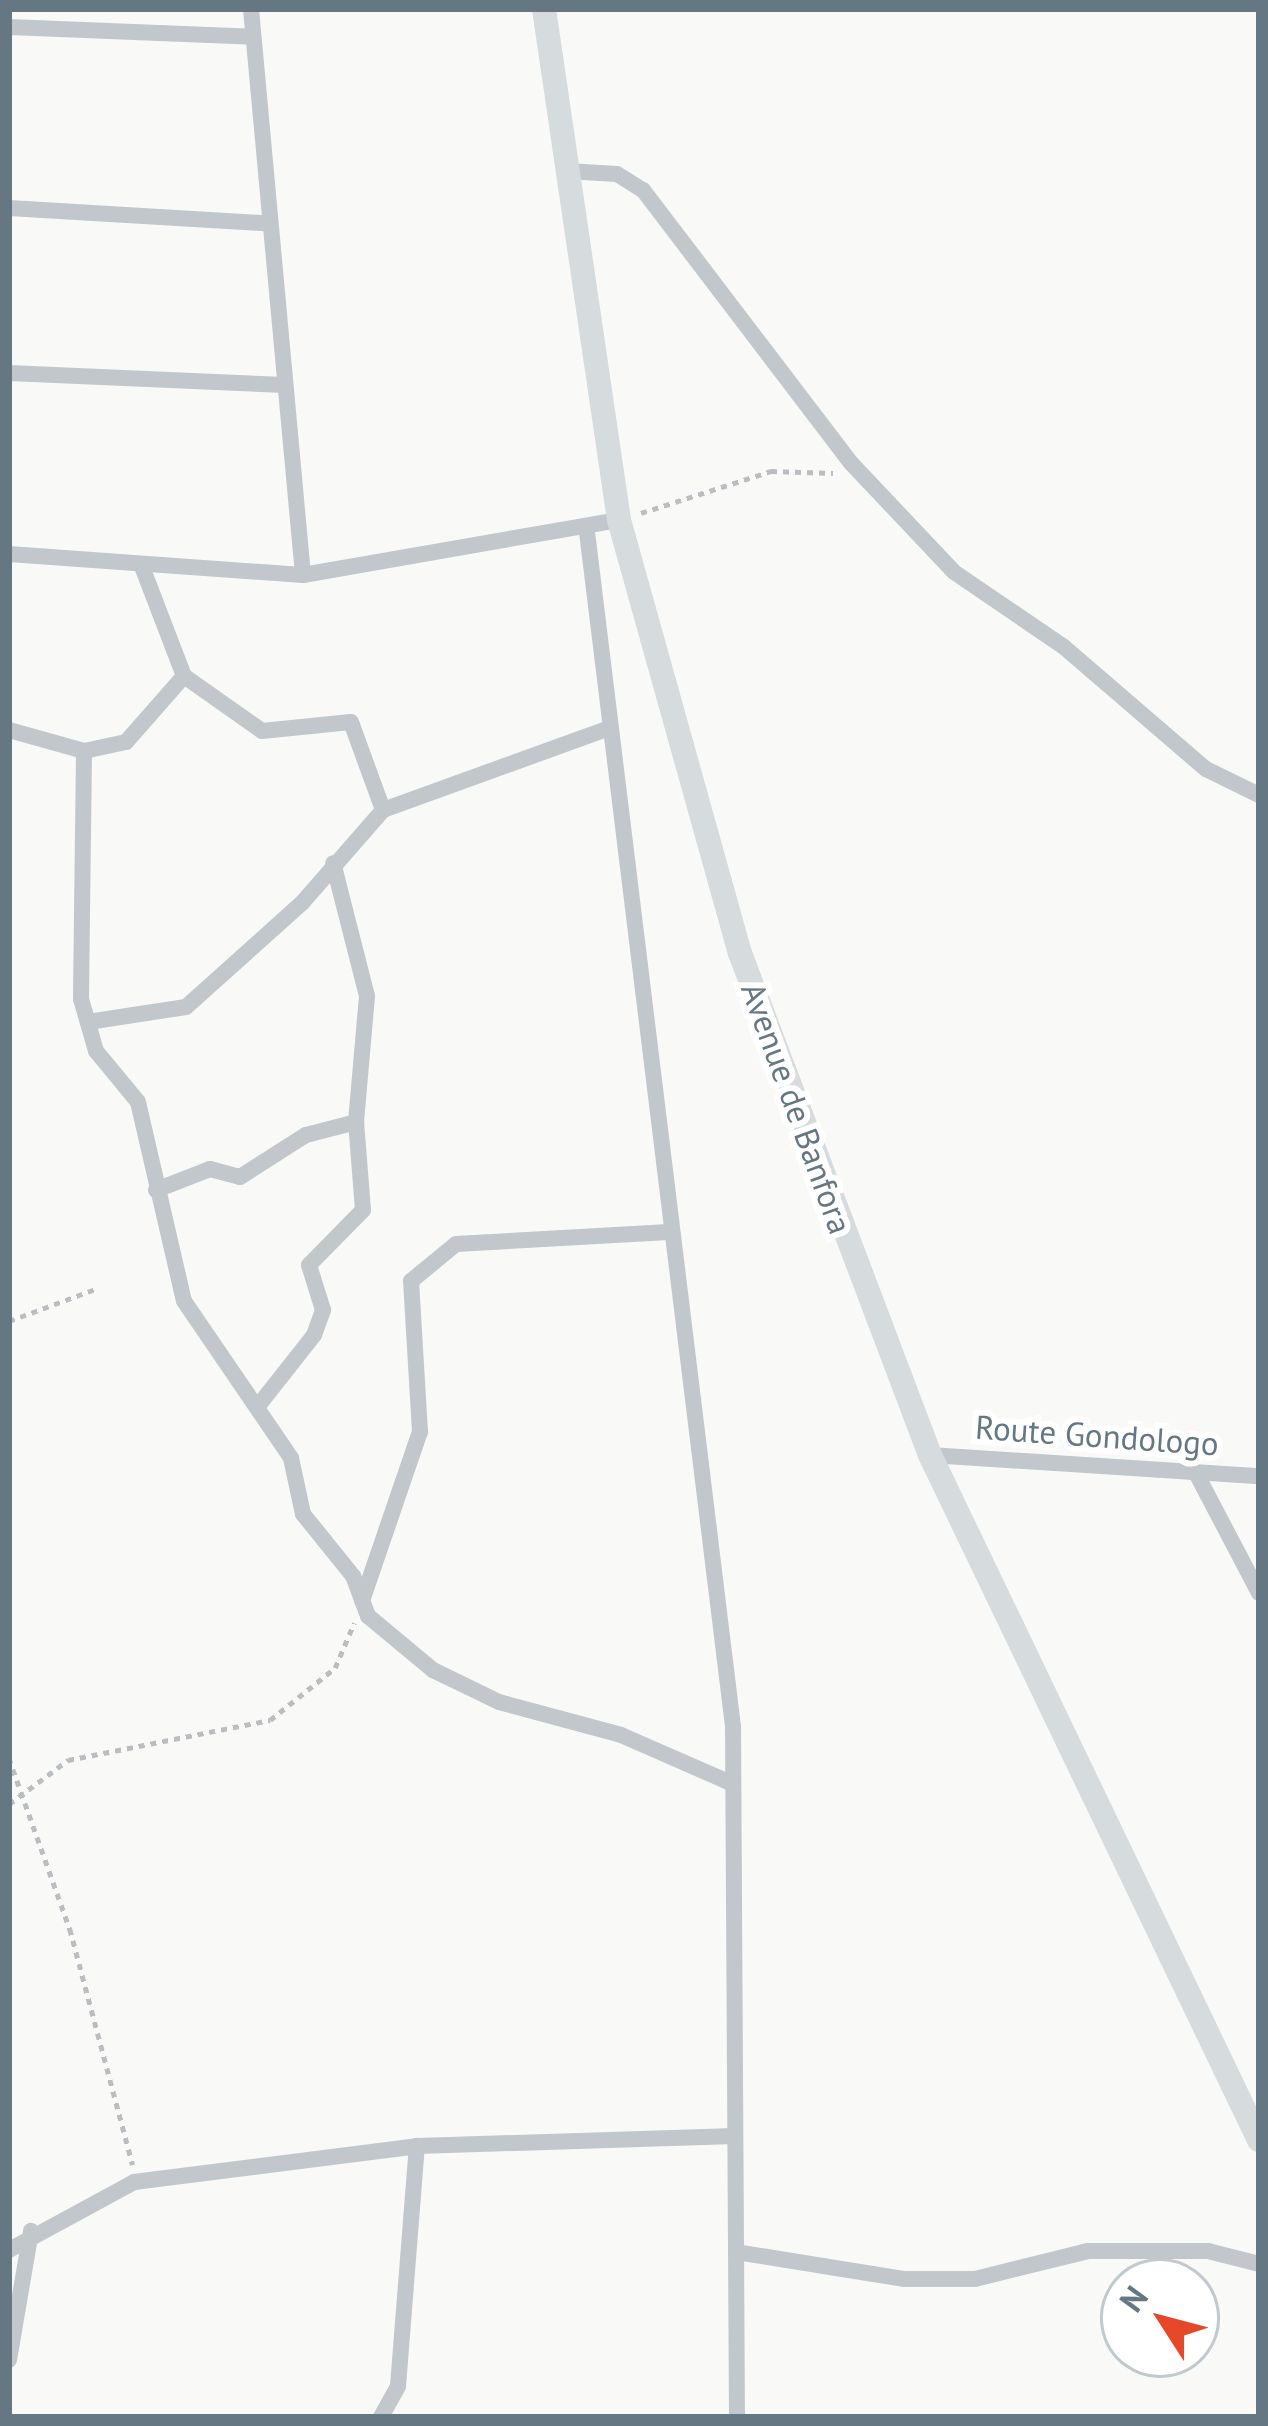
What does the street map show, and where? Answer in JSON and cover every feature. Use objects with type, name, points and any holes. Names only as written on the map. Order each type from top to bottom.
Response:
[{"type":"main road","name":"Avenue de Banfora","points":[[544,9],[619,520],[740,952],[930,1454],[1259,2140]]},
{"type":"street","points":[[251,9],[279,385],[303,575]]},
{"type":"street","points":[[9,27],[253,37]]},
{"type":"street","points":[[566,171],[617,174],[643,190],[868,477],[954,572],[1064,647],[1205,770],[1259,795]]},
{"type":"street","points":[[9,208],[265,223]]},
{"type":"street","points":[[9,373],[279,385]]},
{"type":"street","points":[[9,554],[303,575],[586,532],[619,520]]},
{"type":"street","points":[[586,532],[604,730],[733,1784],[737,2417]]},
{"type":"street","points":[[141,564],[184,676],[262,731],[351,722],[383,810]]},
{"type":"street","points":[[9,730],[85,751],[126,742],[184,676]]},
{"type":"street","points":[[88,1022],[186,1007],[383,810],[604,730]]},
{"type":"street","points":[[85,751],[76,792],[88,1022],[138,1102],[184,1301],[291,1458],[303,1514],[362,1601],[433,1670],[733,1784]]},
{"type":"street","points":[[257,1406],[314,1335],[322,1310],[309,1265],[363,1210],[356,1122],[367,996],[333,863]]},
{"type":"street","points":[[156,1190],[210,1169],[240,1177],[306,1136],[356,1122]]},
{"type":"street","points":[[362,1601],[421,1432],[411,1281],[456,1244],[669,1232]]},
{"type":"street","name":"Route Gondologo","points":[[930,1454],[1259,1476]]},
{"type":"street","points":[[1195,1471],[1259,1593]]},
{"type":"street","points":[[9,2250],[31,2229],[134,2182],[417,2146],[735,2136]]},
{"type":"street","points":[[381,2417],[398,2386],[417,2146]]},
{"type":"street","points":[[9,2360],[31,2229]]},
{"type":"street","points":[[736,2252],[905,2278],[975,2279],[1088,2251],[1208,2251],[1259,2264]]},
{"type":"path","points":[[619,520],[771,471],[868,477]]},
{"type":"path","points":[[9,1321],[98,1288]]},
{"type":"path","points":[[9,1804],[68,1760],[271,1720],[335,1668],[362,1601]]},
{"type":"path","points":[[9,1759],[77,1952],[131,2133],[134,2182]]}]
